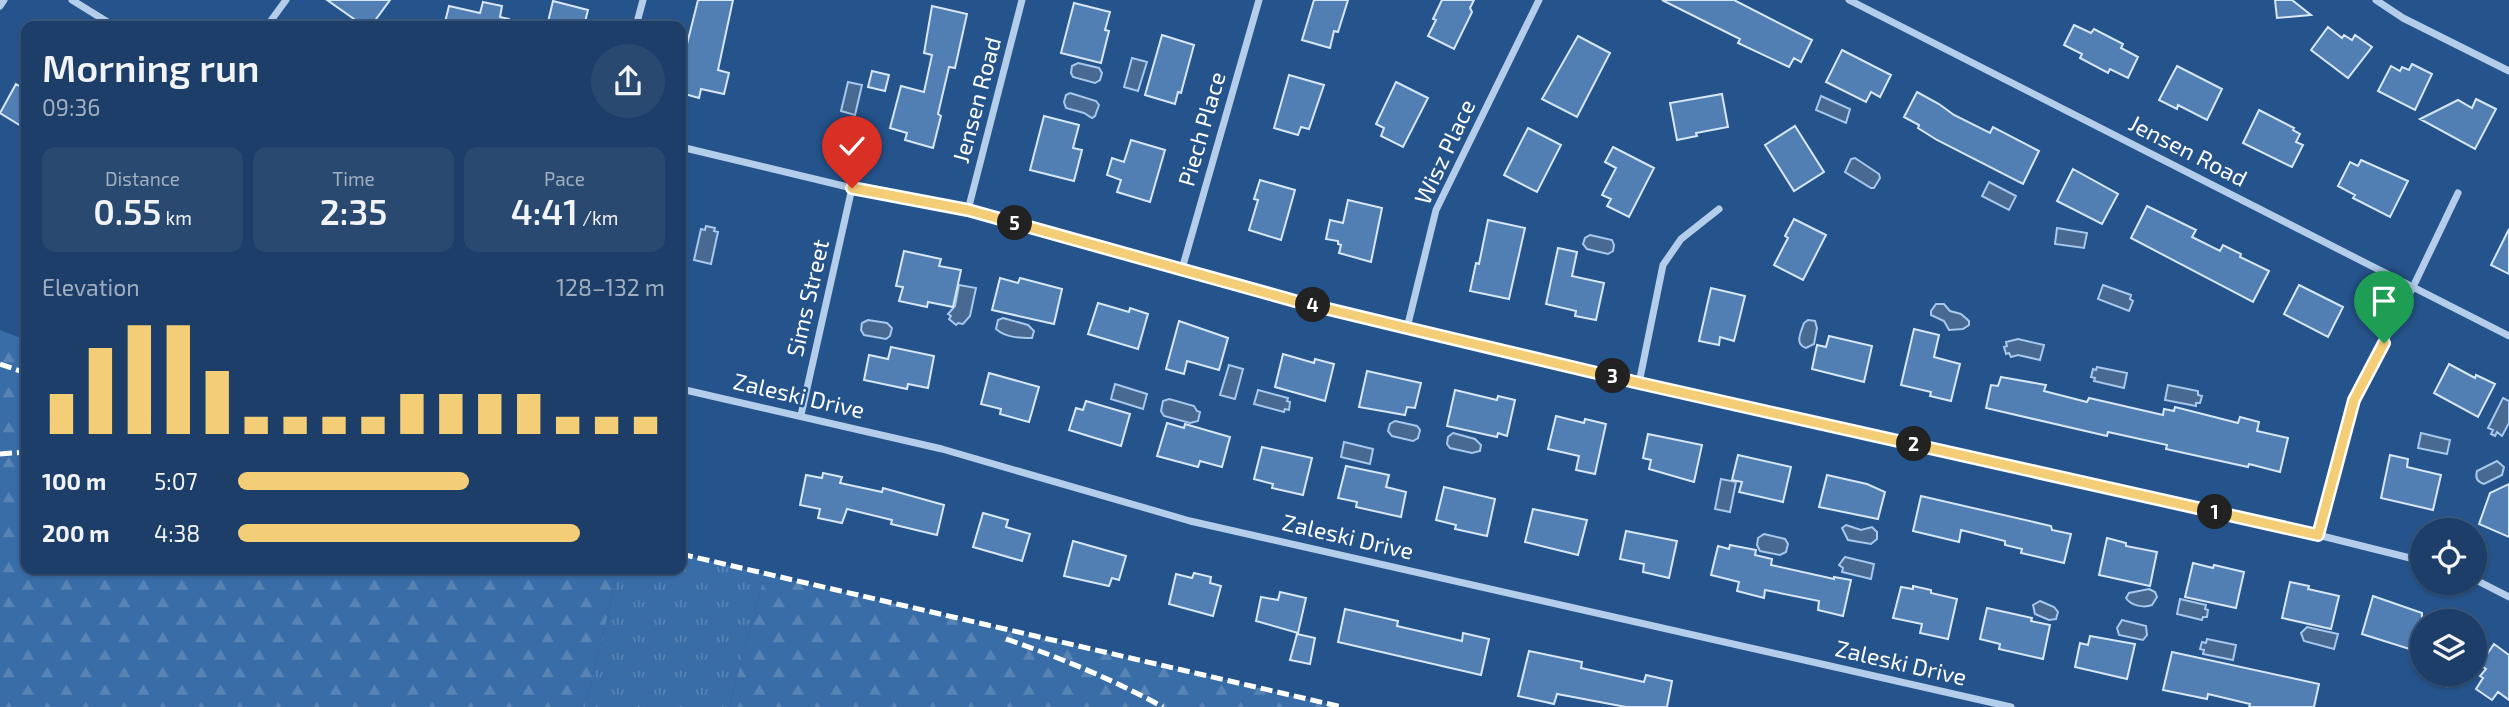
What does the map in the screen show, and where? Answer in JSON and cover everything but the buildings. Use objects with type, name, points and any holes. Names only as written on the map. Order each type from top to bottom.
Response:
[{"type":"street","points":[[0,6],[4,0]]},
{"type":"street","points":[[72,0],[106,21]]},
{"type":"street","points":[[271,21],[286,0]]},
{"type":"street","points":[[637,21],[643,0]]},
{"type":"street","name":"Jensen Road","points":[[968,210],[1022,0]]},
{"type":"street","name":"Piech Place","points":[[1182,270],[1259,0]]},
{"type":"street","name":"Wisz Place","points":[[1407,328],[1436,210],[1539,0]]},
{"type":"street","name":"Jensen Road","points":[[1849,0],[2509,337]]},
{"type":"street","points":[[2376,0],[2403,18],[2509,71]]},
{"type":"street","points":[[686,148],[852,188],[968,210],[1295,301],[1407,328],[2410,558]]},
{"type":"street","name":"Sims Street","points":[[801,415],[852,188]]},
{"type":"street","points":[[2318,535],[2354,400],[2458,193]]},
{"type":"street","points":[[1639,383],[1663,265],[1681,239],[1719,209]]},
{"type":"street","name":"Zaleski Drive","points":[[686,390],[942,449],[1190,521],[2011,707]]},
{"type":"street","points":[[2487,586],[2509,597]]},
{"type":"green space","points":[[0,330],[21,338],[21,574],[618,574],[585,707],[0,707]]},
{"type":"green space","points":[[686,555],[765,574],[729,707],[585,707],[618,574],[686,574]]},
{"type":"green space","points":[[765,574],[1342,707],[729,707]]},
{"type":"shaded area","points":[[1132,58],[1147,62],[1138,91],[1124,87]]},
{"type":"shaded area","points":[[1078,63],[1099,68],[1102,73],[1100,80],[1095,83],[1073,77],[1072,66]]},
{"type":"shaded area","points":[[848,82],[862,85],[855,115],[841,111]]},
{"type":"shaded area","points":[[1070,93],[1096,101],[1099,105],[1095,116],[1092,118],[1066,108],[1064,102],[1066,95]]},
{"type":"shaded area","points":[[1821,96],[1850,109],[1846,123],[1816,110]]},
{"type":"shaded area","points":[[1855,158],[1879,174],[1880,178],[1874,188],[1845,172],[1851,159]]},
{"type":"shaded area","points":[[1989,182],[2016,196],[2009,210],[1982,196]]},
{"type":"shaded area","points":[[706,226],[715,228],[714,231],[718,232],[711,264],[694,260],[701,229],[705,230]]},
{"type":"shaded area","points":[[2057,228],[2087,233],[2084,248],[2055,244]]},
{"type":"shaded area","points":[[1590,235],[1612,240],[1613,251],[1608,254],[1587,249],[1583,244],[1585,238]]},
{"type":"shaded area","points":[[959,285],[976,288],[970,316],[963,324],[956,325],[949,319],[951,316],[948,314],[955,306]]},
{"type":"shaded area","points":[[2103,285],[2131,295],[2130,299],[2133,301],[2129,311],[2098,299]]},
{"type":"shaded area","points":[[1936,304],[1944,304],[1950,311],[1961,314],[1969,321],[1969,325],[1963,329],[1949,330],[1944,321],[1931,315]]},
{"type":"shaded area","points":[[1003,318],[1028,325],[1034,331],[1032,338],[1014,337],[1000,332],[996,329],[998,320]]},
{"type":"shaded area","points":[[868,320],[887,323],[892,328],[890,336],[886,339],[864,335],[861,330],[862,323]]},
{"type":"shaded area","points":[[1808,320],[1815,321],[1817,328],[1814,344],[1806,348],[1800,344],[1799,337],[1804,323]]},
{"type":"shaded area","points":[[2018,339],[2044,345],[2040,360],[2006,354],[2006,342]]},
{"type":"shaded area","points":[[1229,365],[1243,369],[1235,399],[1220,395]]},
{"type":"shaded area","points":[[2097,367],[2127,373],[2124,388],[2094,381],[2095,378],[2091,377],[2093,369],[2096,370]]},
{"type":"shaded area","points":[[1115,384],[1147,394],[1143,409],[1111,399]]},
{"type":"shaded area","points":[[2168,385],[2198,391],[2198,395],[2202,396],[2200,403],[2196,403],[2196,406],[2165,400]]},
{"type":"shaded area","points":[[1258,390],[1288,398],[1289,410],[1285,409],[1284,412],[1254,404]]},
{"type":"shaded area","points":[[2503,398],[2509,401],[2509,423],[2502,436],[2497,432],[2495,436],[2491,434],[2493,430],[2488,428]]},
{"type":"shaded area","points":[[1169,399],[1194,406],[1200,412],[1198,421],[1190,423],[1164,416],[1161,411],[1163,401]]},
{"type":"shaded area","points":[[1395,421],[1417,426],[1420,430],[1418,438],[1413,441],[1392,436],[1388,431],[1390,424]]},
{"type":"shaded area","points":[[1453,433],[1475,439],[1481,445],[1480,451],[1472,453],[1450,448],[1447,444],[1448,437]]},
{"type":"shaded area","points":[[2421,433],[2450,440],[2447,454],[2418,448]]},
{"type":"shaded area","points":[[1344,442],[1373,449],[1370,464],[1341,457]]},
{"type":"shaded area","points":[[2497,461],[2504,467],[2502,475],[2484,484],[2478,481],[2477,471]]},
{"type":"shaded area","points":[[1721,479],[1736,482],[1730,512],[1715,509]]},
{"type":"shaded area","points":[[1846,525],[1861,530],[1872,527],[1877,532],[1877,539],[1871,544],[1848,540],[1842,528]]},
{"type":"shaded area","points":[[1764,534],[1785,539],[1788,544],[1786,552],[1780,555],[1760,551],[1758,538]]},
{"type":"shaded area","points":[[1845,557],[1874,564],[1871,579],[1842,572],[1843,568],[1839,565]]},
{"type":"shaded area","points":[[2149,589],[2155,592],[2157,597],[2152,605],[2138,606],[2126,598],[2129,593]]},
{"type":"shaded area","points":[[2180,599],[2206,605],[2207,617],[2202,620],[2177,614]]},
{"type":"shaded area","points":[[2040,601],[2054,607],[2058,612],[2056,619],[2049,620],[2035,614],[2033,605]]},
{"type":"shaded area","points":[[2122,620],[2146,626],[2147,635],[2143,640],[2119,635],[2117,628]]},
{"type":"shaded area","points":[[2307,627],[2338,634],[2334,649],[2304,641],[2301,633]]},
{"type":"shaded area","points":[[2207,639],[2236,645],[2233,660],[2203,654],[2204,650],[2200,649],[2202,642],[2206,643]]},
{"type":"railway","points":[[0,364],[21,371]]},
{"type":"railway","points":[[0,454],[21,452]]},
{"type":"railway","points":[[686,555],[1342,707]]},
{"type":"railway","points":[[1006,639],[1086,670],[1163,707]]},
{"type":"route","points":[[852,188],[968,210],[1295,301],[1639,383],[2318,535],[2354,400],[2384,343]]}]
